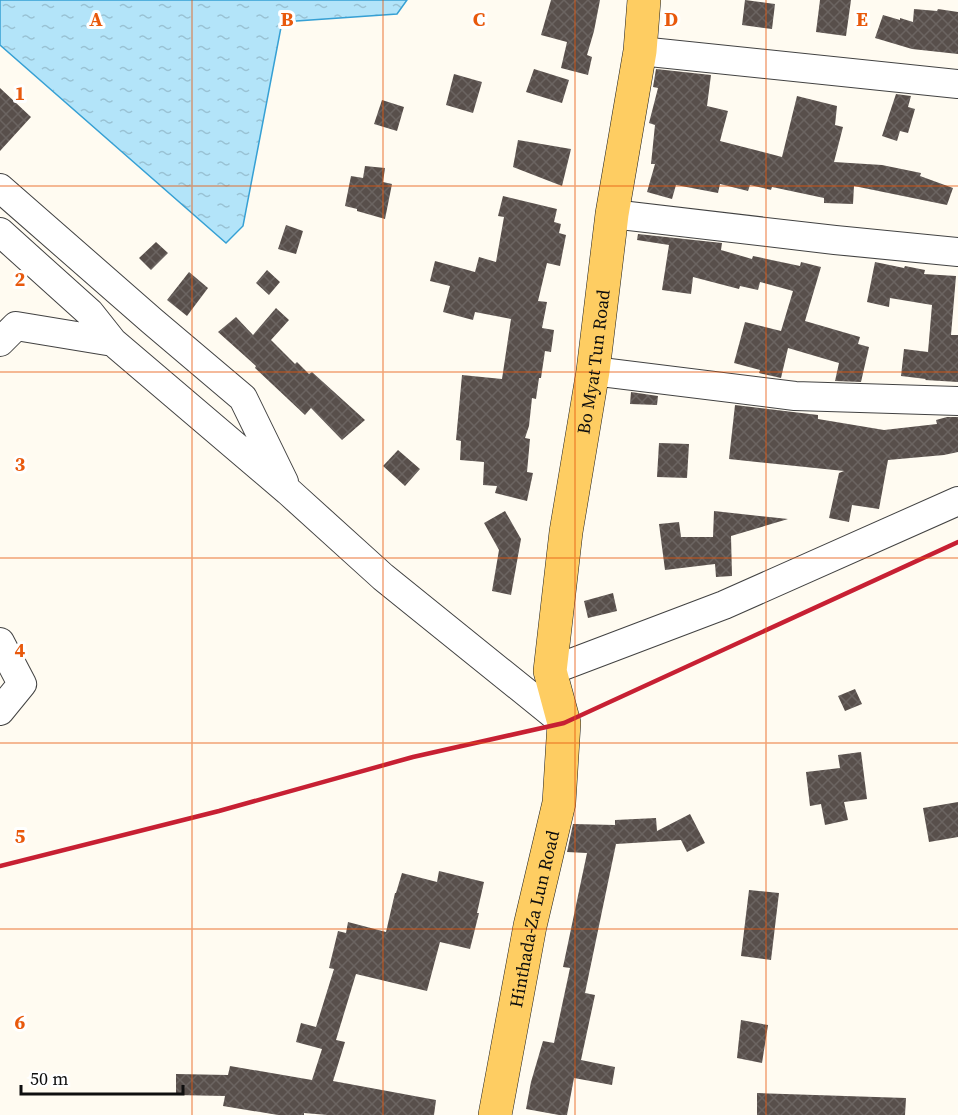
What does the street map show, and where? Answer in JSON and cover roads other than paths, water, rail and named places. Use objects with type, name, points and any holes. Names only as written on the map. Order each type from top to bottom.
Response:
[{"type":"main road","name":"Bo Myat Tun Road","points":[[564,723],[550,671],[566,532],[593,371],[612,214],[640,51],[644,0]]},
{"type":"main road","name":"Hinthada-Za Lun Road","points":[[495,1115],[530,926],[559,803],[564,723]]},
{"type":"street","points":[[640,51],[958,84]]},
{"type":"street","points":[[0,188],[243,398],[288,491]]},
{"type":"street","points":[[612,214],[958,252]]},
{"type":"street","points":[[0,232],[90,313],[113,342],[288,491],[383,577],[564,723]]},
{"type":"street","points":[[0,342],[16,326],[113,342]]},
{"type":"street","points":[[593,371],[795,396],[958,401]]},
{"type":"street","points":[[550,671],[724,605],[958,501]]},
{"type":"street","points":[[0,642],[22,684],[0,711]]},
{"type":"water","points":[[0,0],[407,0],[397,14],[282,22],[243,226],[226,243],[0,45]]},
{"type":"railway","points":[[0,866],[219,811],[413,757],[564,723],[958,542]]}]
